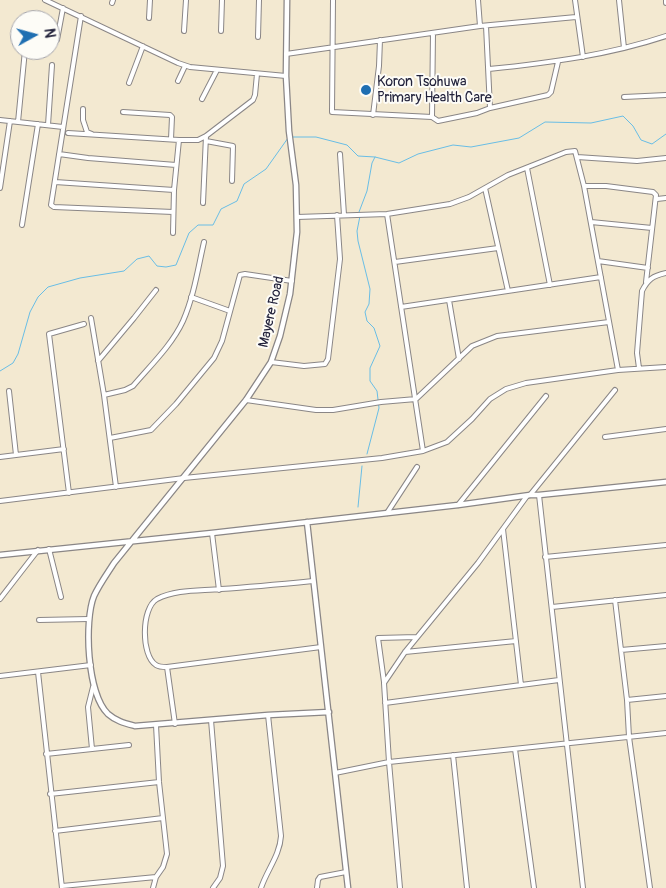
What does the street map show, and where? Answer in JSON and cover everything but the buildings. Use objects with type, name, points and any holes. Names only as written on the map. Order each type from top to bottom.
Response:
[{"type":"street","points":[[45,0],[185,66],[286,76]]},
{"type":"street","points":[[149,18],[150,0]]},
{"type":"street","points":[[184,31],[186,0]]},
{"type":"street","points":[[221,31],[222,0]]},
{"type":"street","points":[[258,37],[259,0]]},
{"type":"street","name":"Mayere Road","points":[[287,0],[286,76],[289,131],[296,185],[297,232],[292,281],[280,336],[271,362],[246,400],[114,563],[94,596],[88,620],[93,686],[106,713],[118,722],[135,726],[329,712]]},
{"type":"street","points":[[333,0],[332,112],[432,117],[434,120],[443,121],[548,94],[551,92],[558,62]]},
{"type":"street","points":[[478,0],[480,26]]},
{"type":"street","points":[[575,0],[583,57]]},
{"type":"street","points":[[619,0],[624,48]]},
{"type":"street","points":[[60,24],[63,8]]},
{"type":"street","points":[[81,16],[51,205],[54,207],[173,212]]},
{"type":"street","points":[[286,54],[480,26],[576,17]]},
{"type":"street","points":[[486,26],[490,108]]},
{"type":"street","points":[[432,117],[433,33]]},
{"type":"street","points":[[489,69],[558,62],[624,48],[666,36]]},
{"type":"street","points":[[373,115],[380,40]]},
{"type":"street","points":[[129,83],[143,46]]},
{"type":"street","points":[[18,122],[25,60]]},
{"type":"street","points":[[48,125],[52,65]]},
{"type":"street","points":[[178,82],[185,66]]},
{"type":"street","points":[[202,99],[217,70]]},
{"type":"street","points":[[68,133],[179,140],[206,138],[253,100],[258,74]]},
{"type":"street","points":[[624,97],[666,95]]},
{"type":"street","points":[[83,109],[83,120],[87,132],[94,135]]},
{"type":"street","points":[[123,112],[171,115],[171,139]]},
{"type":"street","points":[[0,120],[63,127]]},
{"type":"street","points":[[0,188],[10,121]]},
{"type":"street","points":[[22,225],[38,124]]},
{"type":"street","points":[[206,138],[233,146],[232,181]]},
{"type":"street","points":[[203,203],[206,138]]},
{"type":"street","points":[[173,233],[174,190],[179,140]]},
{"type":"street","points":[[297,217],[387,214],[450,204],[469,197],[508,175],[566,152],[575,151],[584,186],[618,370]]},
{"type":"street","points":[[59,154],[176,165]]},
{"type":"street","points":[[340,154],[344,215]]},
{"type":"street","points":[[577,157],[637,161],[666,158]]},
{"type":"street","points":[[526,168],[550,285]]},
{"type":"street","points":[[54,182],[174,190]]},
{"type":"street","points":[[584,186],[606,186],[653,192],[657,198],[646,282],[642,291],[637,354],[640,368]]},
{"type":"street","points":[[485,188],[508,291]]},
{"type":"street","points":[[657,198],[666,198]]},
{"type":"street","points":[[387,214],[424,451]]},
{"type":"street","points":[[271,362],[304,366],[325,364],[328,359],[340,258],[337,215]]},
{"type":"street","points":[[591,222],[652,228]]},
{"type":"street","points":[[104,395],[133,386],[172,339],[182,322],[191,297],[204,242]]},
{"type":"street","points":[[395,262],[498,248]]},
{"type":"street","points":[[598,261],[648,269]]},
{"type":"street","points":[[648,269],[652,277]]},
{"type":"street","points":[[646,282],[652,277],[666,273]]},
{"type":"street","points":[[110,438],[154,428],[214,358],[222,341],[239,277],[242,274],[292,281]]},
{"type":"street","points":[[402,307],[601,278]]},
{"type":"street","points":[[98,361],[156,290]]},
{"type":"street","points":[[191,297],[230,311]]},
{"type":"street","points":[[449,300],[459,359]]},
{"type":"street","points":[[91,318],[104,395],[116,487]]},
{"type":"street","points":[[246,400],[316,410],[333,410],[381,402],[416,400],[472,346],[497,336],[609,322]]},
{"type":"street","points":[[69,493],[49,334],[84,324]]},
{"type":"street","points":[[0,501],[184,478],[374,459],[424,451],[447,442],[490,399],[506,389],[526,383],[618,370],[666,367]]},
{"type":"street","points":[[384,683],[405,652],[503,530],[528,495],[615,390]]},
{"type":"street","points":[[9,392],[16,455]]},
{"type":"street","points":[[458,505],[546,396]]},
{"type":"street","points":[[605,436],[666,429]]},
{"type":"street","points":[[0,457],[64,449]]},
{"type":"street","points":[[387,513],[418,466]]},
{"type":"street","points":[[0,555],[212,533],[458,505],[528,495],[666,482]]},
{"type":"street","points":[[540,495],[545,557],[583,888]]},
{"type":"street","points":[[307,522],[348,888]]},
{"type":"street","points":[[503,530],[521,684]]},
{"type":"street","points":[[212,533],[219,590]]},
{"type":"street","points":[[545,557],[666,545]]},
{"type":"street","points":[[50,549],[61,598]]},
{"type":"street","points":[[0,599],[38,550]]},
{"type":"street","points":[[313,581],[178,593],[158,599],[151,604],[147,613],[145,629],[147,648],[152,662],[158,666],[167,667],[321,647]]},
{"type":"street","points":[[552,607],[666,595]]},
{"type":"street","points":[[614,600],[627,700],[629,737],[650,888]]},
{"type":"street","points":[[39,620],[88,620]]},
{"type":"street","points":[[400,888],[384,683],[378,638],[417,637]]},
{"type":"street","points":[[405,652],[516,641]]},
{"type":"street","points":[[621,650],[666,646]]},
{"type":"street","points":[[0,676],[91,665]]},
{"type":"street","points":[[167,667],[175,724]]},
{"type":"street","points":[[38,672],[50,794],[62,887],[156,877]]},
{"type":"street","points":[[385,703],[559,680]]},
{"type":"street","points":[[92,749],[88,707],[93,686]]},
{"type":"street","points":[[627,700],[666,696]]},
{"type":"street","points":[[260,888],[278,854],[281,836],[268,715]]},
{"type":"street","points":[[211,720],[223,866],[220,878],[213,888]]},
{"type":"street","points":[[153,888],[156,877],[163,867],[166,854],[156,725]]},
{"type":"street","points":[[335,773],[389,762],[666,733]]},
{"type":"street","points":[[46,754],[129,745]]},
{"type":"street","points":[[515,749],[534,888]]},
{"type":"street","points":[[453,755],[467,888]]},
{"type":"street","points":[[50,794],[159,782]]},
{"type":"street","points":[[55,831],[163,818]]},
{"type":"street","points":[[317,888],[320,877],[346,872]]},
{"type":"waterway","points":[[291,137],[316,137],[347,145],[358,156],[375,157],[399,163],[418,154],[453,145],[471,147],[519,138],[545,122],[591,123],[623,116],[633,126],[641,140],[652,144],[666,134]]},
{"type":"waterway","points":[[0,371],[13,363],[18,354],[30,312],[38,297],[48,287],[80,278],[124,271],[137,259],[149,256],[157,266],[176,265],[189,233],[198,225],[213,225],[221,209],[237,201],[244,184],[266,169],[288,138]]},
{"type":"waterway","points":[[359,212],[367,191],[372,163],[375,157]]},
{"type":"waterway","points":[[360,216],[357,231],[358,241],[370,289],[369,304],[365,312],[367,321],[374,328],[380,346],[370,368],[370,381],[377,391],[379,408],[367,454]]},
{"type":"waterway","points":[[358,507],[362,466]]},
{"type":"place","name":"Koron Tsohuwa Primary Health Care","points":[[366,90]]}]
